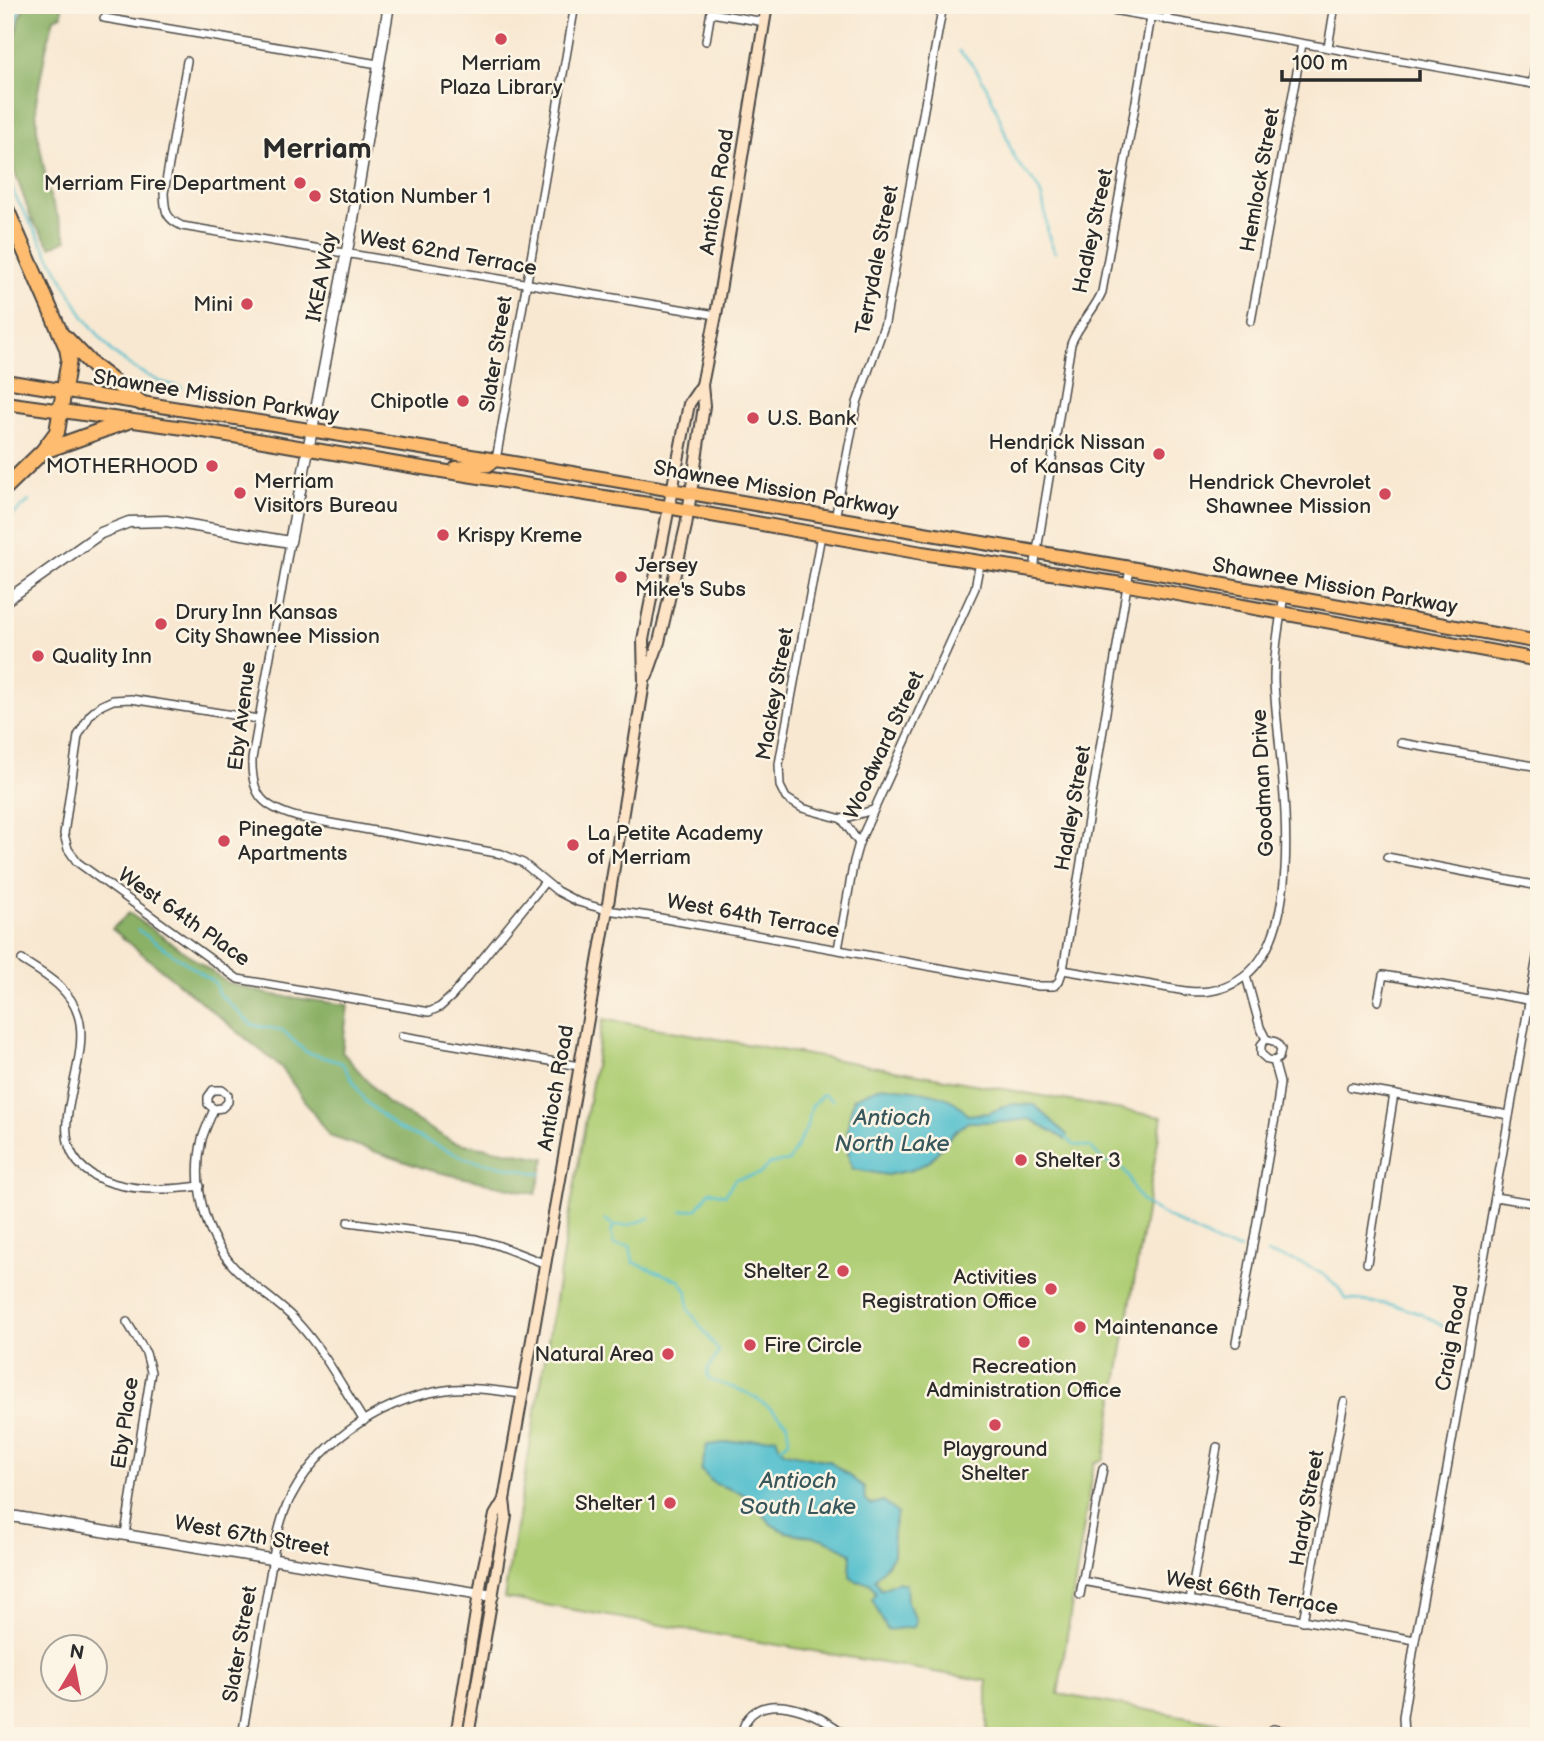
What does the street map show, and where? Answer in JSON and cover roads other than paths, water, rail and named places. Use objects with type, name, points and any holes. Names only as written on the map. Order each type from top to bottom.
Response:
[{"type":"highway","points":[[5,206],[61,333],[69,359],[57,432],[43,452],[5,488]]},
{"type":"highway","points":[[61,333],[93,366],[141,403]]},
{"type":"highway","name":"Shawnee Mission Parkway","points":[[5,381],[690,493],[1130,568],[1539,642]]},
{"type":"highway","name":"Shawnee Mission Parkway","points":[[5,403],[198,430],[688,510],[821,535],[1128,585],[1539,660]]},
{"type":"highway","points":[[43,452],[128,421]]},
{"type":"highway","points":[[434,470],[488,465],[496,460]]},
{"type":"main road","name":"Antioch Road","points":[[644,683],[659,642],[688,510],[704,406],[702,385],[767,5]]},
{"type":"main road","name":"Antioch Road","points":[[468,1736],[506,1516],[504,1500],[644,683],[643,640],[689,404],[702,385]]},
{"type":"main road","name":"Antioch Road","points":[[456,1736],[478,1594],[495,1515],[504,1500]]},
{"type":"street","name":"IKEA Way","points":[[312,431],[389,5]]},
{"type":"street","name":"Slater Street","points":[[496,460],[575,5]]},
{"type":"street","name":"Terrydale Street","points":[[835,519],[857,403],[879,345],[889,305],[943,5]]},
{"type":"street","points":[[1084,5],[1535,85],[1539,44]]},
{"type":"street","points":[[1166,20],[1169,5]]},
{"type":"street","points":[[1328,47],[1335,5]]},
{"type":"street","points":[[706,41],[711,9],[765,22]]},
{"type":"street","name":"Hadley Street","points":[[1034,569],[1071,344],[1102,292],[1151,17]]},
{"type":"street","points":[[104,19],[378,64]]},
{"type":"street","name":"Hemlock Street","points":[[1251,321],[1302,44]]},
{"type":"street","name":"West 62nd Terrace","points":[[187,61],[164,193],[165,213],[171,221],[182,226],[716,315]]},
{"type":"street","name":"Eby Avenue","points":[[261,798],[251,781],[252,760],[312,431]]},
{"type":"street","points":[[5,601],[100,533],[129,522],[166,521],[290,542]]},
{"type":"street","name":"Mackey Street","points":[[821,535],[779,777],[786,798],[794,804],[842,819]]},
{"type":"street","name":"Woodward Street","points":[[838,949],[859,842],[975,588],[980,561]]},
{"type":"street","name":"Hadley Street","points":[[1063,970],[1130,568]]},
{"type":"street","name":"Goodman Drive","points":[[1246,976],[1263,958],[1270,944],[1283,884],[1286,827],[1274,680],[1284,596]]},
{"type":"street","name":"West 64th Place","points":[[258,719],[131,699],[113,700],[100,706],[84,723],[78,736],[64,824],[68,849],[76,862],[238,979],[429,1012],[440,1007],[452,996],[545,882]]},
{"type":"street","points":[[1401,743],[1539,767]]},
{"type":"street","name":"West 64th Terrace","points":[[261,798],[270,808],[297,817],[502,854],[523,863],[545,882],[578,902],[607,910],[1039,986],[1054,986],[1063,970]]},
{"type":"street","points":[[859,842],[842,819],[873,810]]},
{"type":"street","points":[[1387,857],[1539,886]]},
{"type":"street","name":"Craig Road","points":[[1404,1736],[1403,1717],[1415,1640],[1539,946]]},
{"type":"street","points":[[22,960],[65,991],[79,1015],[80,1037],[66,1130],[77,1159],[89,1172],[116,1186],[141,1190],[200,1186]]},
{"type":"street","points":[[1063,970],[1197,992],[1218,989],[1246,976],[1260,1027],[1266,1039],[1276,1042],[1281,1049],[1279,1058],[1274,1061]]},
{"type":"street","points":[[1378,1001],[1383,975],[1528,1000]]},
{"type":"street","points":[[402,1036],[579,1066]]},
{"type":"street","points":[[1236,1343],[1280,1083],[1274,1061],[1261,1054],[1261,1045],[1266,1039]]},
{"type":"street","points":[[1351,1087],[1509,1115]]},
{"type":"street","points":[[1367,1263],[1394,1094]]},
{"type":"street","points":[[214,1109],[203,1138],[200,1186],[206,1218],[222,1252],[240,1273],[298,1323],[364,1421]]},
{"type":"street","points":[[1495,1197],[1539,1205]]},
{"type":"street","points":[[348,1222],[468,1237],[546,1264]]},
{"type":"street","name":"Eby Place","points":[[125,1534],[151,1372],[146,1353],[127,1322]]},
{"type":"street","points":[[272,1559],[282,1517],[301,1480],[328,1447],[364,1421],[402,1401],[425,1394],[475,1388],[522,1394]]},
{"type":"street","name":"Hardy Street","points":[[1303,1620],[1344,1402]]},
{"type":"street","points":[[1190,1600],[1217,1447]]},
{"type":"street","points":[[1080,1595],[1103,1468]]},
{"type":"street","name":"West 67th Street","points":[[5,1515],[493,1596]]},
{"type":"street","name":"Slater Street","points":[[242,1736],[272,1559]]},
{"type":"street","name":"West 66th Terrace","points":[[1082,1581],[1415,1640]]},
{"type":"street","points":[[741,1736],[747,1718],[766,1706],[796,1709],[826,1720],[846,1736]]},
{"type":"street","points":[[1273,1729],[1313,1736]]},
{"type":"water","name":"Antioch North Lake","points":[[882,1086],[941,1096],[952,1100],[967,1115],[989,1113],[1010,1104],[1035,1105],[1067,1135],[1065,1139],[1030,1119],[968,1122],[952,1134],[930,1161],[912,1170],[887,1175],[853,1169],[847,1143],[854,1098]]},
{"type":"water","name":"Antioch South Lake","points":[[776,1437],[780,1448],[786,1452],[829,1461],[864,1487],[865,1500],[871,1505],[883,1501],[897,1513],[893,1532],[893,1557],[875,1579],[881,1590],[897,1582],[906,1584],[907,1602],[916,1620],[914,1627],[887,1630],[872,1599],[876,1593],[870,1583],[856,1581],[850,1576],[851,1553],[824,1539],[786,1532],[772,1525],[752,1501],[741,1493],[713,1483],[701,1470],[707,1445]]},
{"type":"waterway","points":[[5,69],[20,5]]},
{"type":"waterway","points":[[959,51],[981,77],[1014,156],[1039,190],[1049,238],[1055,252]]},
{"type":"waterway","points":[[5,162],[15,196],[84,317],[113,353],[137,370],[161,382],[182,388]]},
{"type":"waterway","points":[[5,522],[29,501]]},
{"type":"waterway","points":[[138,930],[215,983],[218,993],[252,1025],[282,1030],[306,1052],[342,1063],[365,1101],[396,1127],[467,1159],[541,1174]]},
{"type":"waterway","points":[[682,1211],[697,1209],[710,1191],[725,1195],[735,1179],[760,1174],[769,1164],[789,1161],[806,1129],[812,1106],[823,1094],[833,1100]]},
{"type":"waterway","points":[[1066,1137],[1074,1145],[1090,1147],[1105,1162],[1121,1167],[1129,1177],[1133,1189],[1143,1202],[1153,1209],[1221,1245],[1240,1249]]},
{"type":"waterway","points":[[605,1219],[614,1226],[629,1225],[650,1218]]},
{"type":"waterway","points":[[614,1226],[611,1233],[614,1245],[630,1246],[633,1262],[680,1281],[687,1292],[689,1310],[719,1352],[707,1371],[709,1379],[753,1396],[788,1424],[789,1441],[780,1448]]},
{"type":"waterway","points":[[1267,1254],[1312,1268],[1332,1281],[1346,1299],[1395,1305],[1421,1314],[1450,1330]]},
{"type":"place","name":"Merriam Plaza Library","points":[[501,39]]},
{"type":"place","name":"Merriam Fire Department","points":[[300,183]]},
{"type":"place","name":"Station Number 1","points":[[315,196]]},
{"type":"place","name":"Mini","points":[[247,304]]},
{"type":"place","name":"Chipotle","points":[[463,401]]},
{"type":"place","name":"U.S. Bank","points":[[753,418]]},
{"type":"place","name":"Hendrick Nissan of Kansas City","points":[[1159,454]]},
{"type":"place","name":"MOTHERHOOD","points":[[212,466]]},
{"type":"place","name":"Merriam Visitors Bureau","points":[[240,493]]},
{"type":"place","name":"Hendrick Chevrolet Shawnee Mission","points":[[1385,494]]},
{"type":"place","name":"Krispy Kreme","points":[[443,535]]},
{"type":"place","name":"Jersey Mike's Subs","points":[[621,577]]},
{"type":"place","name":"Drury Inn Kansas City Shawnee Mission","points":[[161,624]]},
{"type":"place","name":"Quality Inn","points":[[38,656]]},
{"type":"place","name":"Pinegate Apartments","points":[[224,841]]},
{"type":"place","name":"La Petite Academy of Merriam","points":[[573,845]]},
{"type":"place","name":"Shelter 3","points":[[1021,1160]]},
{"type":"place","name":"Shelter 2","points":[[843,1271]]},
{"type":"place","name":"Activities Registration Office","points":[[1051,1289]]},
{"type":"place","name":"Maintenance","points":[[1080,1327]]},
{"type":"place","name":"Recreation Administration Office","points":[[1024,1342]]},
{"type":"place","name":"Fire Circle","points":[[750,1345]]},
{"type":"place","name":"Natural Area","points":[[668,1354]]},
{"type":"place","name":"Playground Shelter","points":[[995,1425]]},
{"type":"place","name":"Shelter 1","points":[[670,1503]]},
{"type":"district","name":"Merriam","points":[[317,149]]}]
